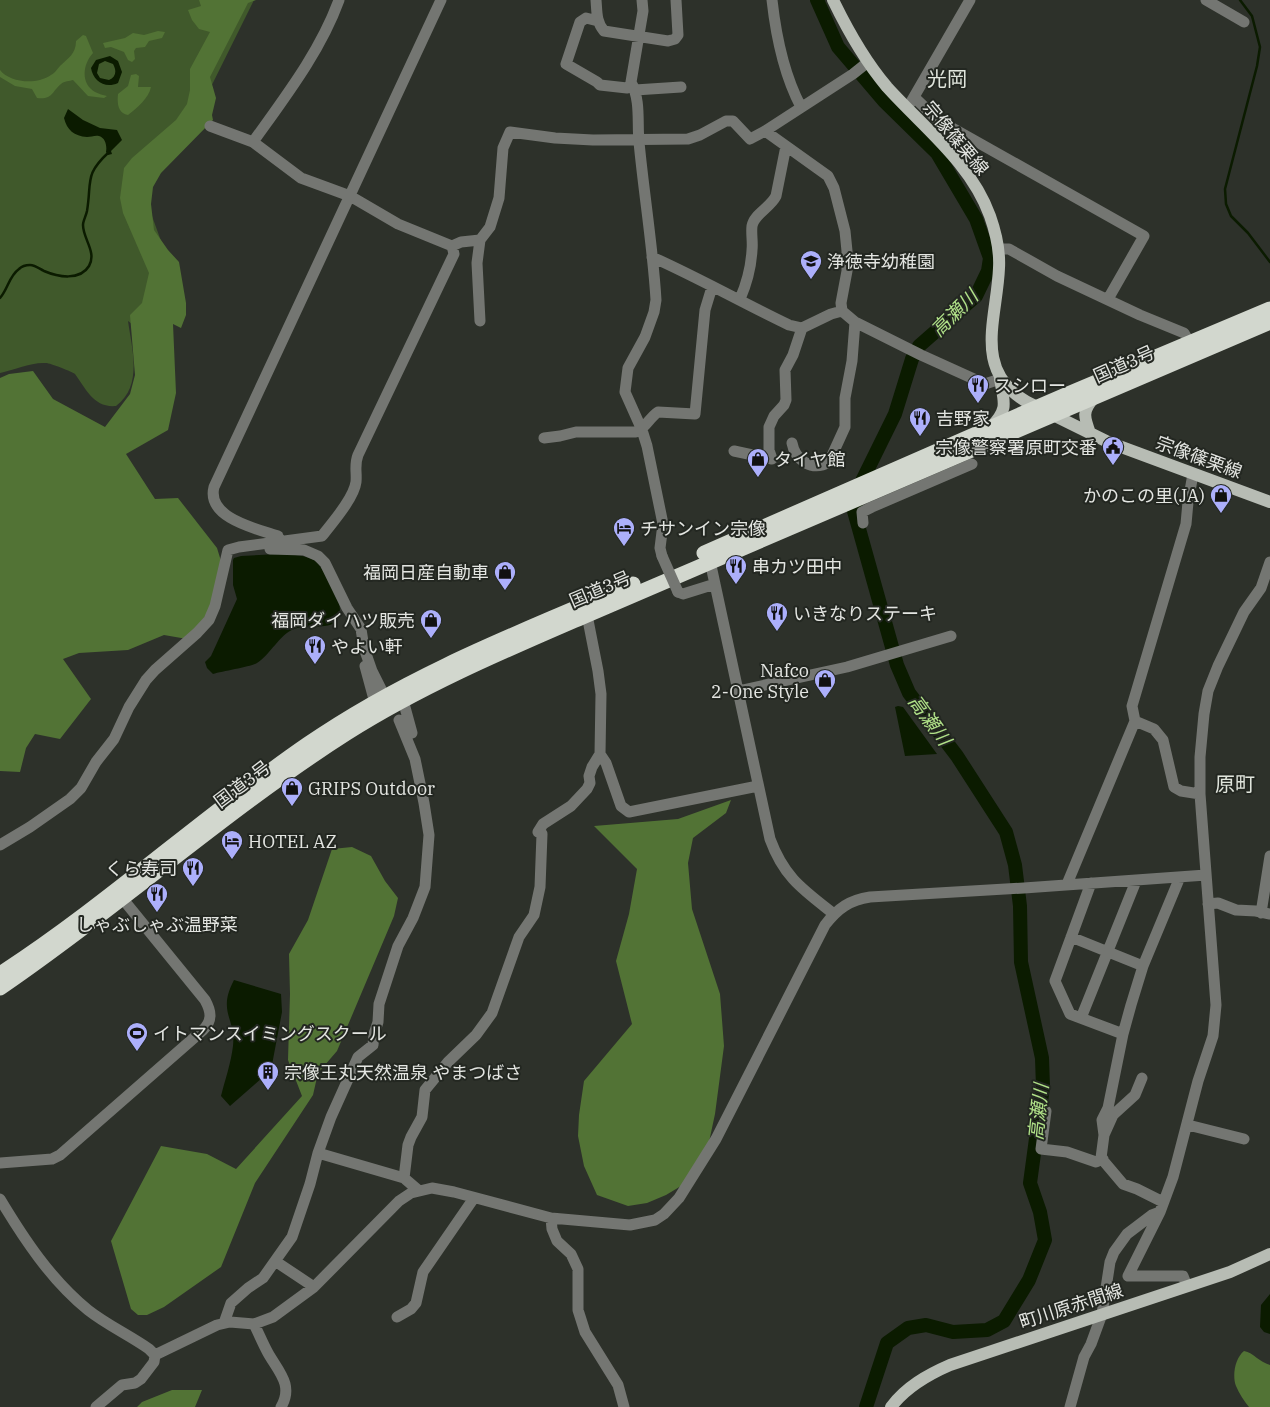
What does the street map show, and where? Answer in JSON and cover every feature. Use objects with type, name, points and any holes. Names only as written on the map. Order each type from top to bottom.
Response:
[{"type":"highway","name":"国道3号","points":[[0,988],[45,957],[270,786],[348,732],[403,700],[502,652],[710,561],[848,497],[991,427],[1270,309]]},
{"type":"highway","name":"国道3号","points":[[871,486],[1054,415],[1270,322]]},
{"type":"highway","name":"国道3号","points":[[0,974],[68,925],[216,810],[378,696],[460,659],[848,497]]},
{"type":"main road","name":"宗像篠栗線","points":[[833,0],[852,37],[868,62],[887,86],[911,103],[928,128],[948,150],[978,191],[991,217],[999,249],[998,290],[992,355],[1000,379],[1018,397],[1108,442],[1270,502]]},
{"type":"main road","points":[[991,427],[1003,412],[1004,402],[1000,379]]},
{"type":"main road","points":[[1090,433],[1084,417],[1088,405],[1094,398]]},
{"type":"main road","name":"町川原赤間線","points":[[891,1407],[909,1388],[936,1371],[1269,1257]]},
{"type":"street","points":[[253,142],[290,90],[312,54],[340,0]]},
{"type":"street","points":[[279,542],[278,536],[231,518],[216,505],[213,494],[441,0]]},
{"type":"street","points":[[596,0],[599,26],[608,32],[668,41],[678,35],[676,0]]},
{"type":"street","points":[[642,0],[643,11],[631,82],[638,109],[638,140],[656,300],[654,312],[645,337],[628,368],[625,392],[647,446],[663,524],[660,548],[678,592],[683,594],[715,584]]},
{"type":"street","points":[[772,0],[779,45],[792,92],[800,107]]},
{"type":"street","points":[[970,0],[911,103],[1144,236],[1108,299]]},
{"type":"street","points":[[1206,0],[1244,22]]},
{"type":"street","points":[[598,21],[586,18],[580,22],[566,64],[597,82],[600,86],[681,88]]},
{"type":"street","points":[[480,321],[477,263],[480,240],[490,227],[499,198],[503,148],[510,132],[555,138],[638,140],[688,138],[700,135],[726,121],[733,120],[750,139],[766,131],[853,74],[868,62]]},
{"type":"street","points":[[210,126],[253,142],[301,178],[350,196],[398,224],[452,246],[461,242],[480,240]]},
{"type":"street","points":[[766,131],[828,176],[834,188],[845,231],[847,251],[847,271],[840,303],[842,311],[855,322],[921,356],[985,384],[1000,379]]},
{"type":"street","points":[[740,299],[748,280],[752,257],[752,226],[759,214],[772,204],[776,196],[786,146]]},
{"type":"street","points":[[0,846],[70,800],[81,788],[96,762],[114,739],[129,707],[146,680],[209,620],[215,606],[228,550],[322,536],[346,505],[356,483],[355,463],[358,455],[454,254],[452,246]]},
{"type":"street","points":[[999,249],[1009,249],[1057,276],[1140,315],[1184,333],[1190,343]]},
{"type":"street","points":[[652,256],[692,274],[712,287],[740,299],[789,325],[802,328],[831,314],[842,311]]},
{"type":"street","points":[[544,438],[576,432],[636,432],[642,430],[651,417],[658,412],[694,414],[705,310],[712,287]]},
{"type":"street","points":[[792,443],[794,453],[808,465],[817,466],[829,462],[845,427],[846,398],[852,361],[855,322]]},
{"type":"street","points":[[734,451],[772,459],[769,427],[774,416],[786,400],[786,370],[794,356],[802,328]]},
{"type":"street","points":[[863,523],[862,512],[972,464]]},
{"type":"street","points":[[1068,884],[1135,721],[1132,706],[1186,524],[1193,474]]},
{"type":"street","points":[[239,547],[244,550],[304,550],[318,556],[325,563],[347,608],[361,629],[367,676],[378,696]]},
{"type":"street","points":[[710,561],[770,839],[788,875],[834,914]]},
{"type":"street","points":[[1187,1286],[1183,1276],[1128,1276],[1173,1177],[1198,1081],[1213,1036],[1216,1005],[1200,794],[1204,714],[1208,691],[1244,612],[1265,590],[1270,562]]},
{"type":"street","points":[[404,1178],[408,1145],[422,1117],[424,1090],[448,1062],[476,1035],[492,1012],[519,937],[534,915],[542,868],[542,834],[538,832],[543,824],[571,806],[587,789],[590,783],[592,767],[600,754],[598,671],[587,615]]},
{"type":"street","points":[[738,690],[847,667],[951,636]]},
{"type":"street","points":[[403,700],[408,723],[423,764],[418,771]]},
{"type":"street","points":[[224,1323],[231,1303],[263,1278],[296,1229],[318,1153],[331,1117],[358,1057],[373,1045],[378,1022],[379,1004],[398,946],[413,918],[425,887],[429,835],[415,759],[399,720]]},
{"type":"street","points":[[1135,721],[1154,729],[1163,740],[1174,787],[1181,791],[1200,794]]},
{"type":"street","points":[[600,754],[606,763],[621,806],[629,812],[758,786]]},
{"type":"street","points":[[1208,904],[1218,903],[1236,910],[1256,910],[1266,913],[1270,856]]},
{"type":"street","points":[[155,1355],[224,1323],[254,1324],[273,1317],[314,1287],[399,1202],[418,1190],[432,1188],[454,1192],[551,1218],[630,1225],[655,1220],[670,1210],[680,1198],[716,1139],[816,943],[834,914],[842,906],[850,902],[870,897],[1206,875]]},
{"type":"street","points":[[1161,1207],[1137,1189],[1123,1184],[1102,1158],[1104,1135],[1102,1120],[1108,1108],[1123,1034],[1143,966],[1180,877]]},
{"type":"street","points":[[1081,1018],[1136,881]]},
{"type":"street","points":[[1091,883],[1055,981],[1070,1014],[1123,1034]]},
{"type":"street","points":[[0,1163],[52,1159],[60,1155],[203,1030],[209,1021],[209,1008],[205,1000],[122,898]]},
{"type":"street","points":[[1071,937],[1143,966]]},
{"type":"street","points":[[1104,1135],[1114,1115],[1136,1096],[1142,1078]]},
{"type":"street","points":[[1046,1110],[1041,1149],[1067,1152],[1096,1162],[1103,1159]]},
{"type":"street","points":[[1188,1125],[1244,1139]]},
{"type":"street","points":[[318,1153],[404,1178],[418,1190]]},
{"type":"street","points":[[397,1317],[411,1309],[416,1303],[423,1272],[474,1198]]},
{"type":"street","points":[[0,1199],[30,1246],[64,1287],[88,1310],[149,1349],[155,1355]]},
{"type":"street","points":[[1070,1407],[1084,1357],[1102,1314],[1110,1262],[1114,1252],[1127,1234],[1161,1207]]},
{"type":"street","points":[[551,1218],[552,1229],[557,1241],[571,1254],[578,1269],[578,1310],[585,1332],[618,1385],[624,1407]]},
{"type":"street","points":[[275,1261],[314,1287]]},
{"type":"street","points":[[254,1324],[268,1354],[284,1379],[286,1389],[285,1400],[281,1407]]},
{"type":"street","points":[[96,1407],[122,1385],[135,1383],[141,1379],[154,1362],[155,1355]]},
{"type":"green space","points":[[0,0],[254,0],[198,113],[144,194],[173,274],[140,330],[128,321],[134,366],[133,378],[124,398],[116,406],[108,406],[96,401],[75,374],[48,363],[23,366],[0,373]]},
{"type":"green space","points":[[199,0],[256,0],[248,3],[210,77],[216,98],[212,115],[213,120],[161,173],[153,187],[151,204],[154,230],[179,262],[186,303],[186,315],[181,328],[173,324],[176,393],[168,430],[126,454],[155,499],[178,498],[217,548],[221,561],[212,608],[187,639],[164,635],[128,650],[79,653],[63,659],[91,699],[60,739],[35,734],[26,748],[20,772],[0,771],[0,378],[9,374],[33,371],[53,399],[105,427],[130,394],[135,375],[130,315],[142,303],[149,273],[123,213],[120,198],[124,168],[132,158],[176,120],[187,104],[190,90],[190,69],[210,32],[199,29],[192,20],[188,10],[201,6]]},
{"type":"green space","points":[[158,31],[165,32],[162,38],[149,41],[145,47],[136,48],[134,51],[135,59],[132,62],[128,60],[124,52],[111,47],[105,48],[103,43],[125,38],[133,33],[144,35]]},
{"type":"green space","points":[[83,35],[86,36],[93,53],[85,68],[85,79],[90,88],[96,93],[107,96],[104,98],[88,96],[73,80],[62,83],[46,98],[37,98],[32,89],[15,86],[0,77],[0,70],[10,78],[17,80],[31,81],[45,78],[54,73],[71,55],[75,49],[76,41]]},
{"type":"green space","points":[[136,74],[139,76],[138,87],[151,87],[145,99],[128,115],[119,108],[118,94],[128,86],[131,75]]},
{"type":"green space","points":[[731,800],[726,813],[693,838],[688,863],[692,909],[720,994],[724,1046],[715,1114],[706,1156],[696,1177],[666,1195],[647,1203],[628,1206],[597,1195],[584,1166],[578,1136],[584,1081],[632,1024],[616,961],[629,914],[637,869],[594,826],[678,819]]},
{"type":"green space","points":[[352,847],[371,856],[385,881],[398,898],[394,916],[337,1051],[318,1073],[313,1095],[255,1183],[221,1267],[164,1307],[147,1315],[138,1315],[131,1309],[111,1241],[161,1146],[207,1154],[236,1169],[302,1096],[288,1060],[289,954],[308,920],[332,849]]},
{"type":"green space","points":[[1244,1351],[1270,1365],[1270,1407],[1249,1407],[1237,1389],[1234,1377],[1235,1367],[1238,1358]]},
{"type":"green space","points":[[172,1390],[202,1390],[195,1407],[137,1407],[142,1402]]},
{"type":"shaded area","points":[[110,56],[118,61],[122,72],[118,83],[109,85],[100,83],[94,77],[91,68],[96,60]],"holes":[[[105,61],[113,64],[115,69],[113,77],[109,80],[100,78],[97,73],[99,64]]]},
{"type":"shaded area","points":[[68,109],[83,120],[100,128],[117,130],[122,140],[111,151],[112,154],[108,155],[106,152],[106,143],[101,137],[82,136],[75,134],[69,129],[64,118]]},
{"type":"shaded area","points":[[279,554],[305,556],[318,563],[338,597],[340,612],[338,619],[331,625],[294,629],[284,636],[257,663],[213,674],[207,668],[205,662],[211,656],[237,599],[233,585],[234,558]]},
{"type":"shaded area","points":[[895,707],[903,707],[937,754],[905,756]]},
{"type":"shaded area","points":[[234,980],[281,994],[282,1012],[271,1070],[230,1106],[221,1096],[233,1046],[227,1000]]},
{"type":"shaded area","points":[[1270,1294],[1270,1334],[1264,1332],[1260,1327],[1261,1305]]},
{"type":"waterway","name":"高瀬川","points":[[817,0],[838,47],[884,101],[937,153],[976,219],[990,258],[988,271],[976,296],[919,346],[912,359],[895,414],[861,483],[854,511],[897,665],[909,693],[957,756],[1006,832],[1015,865],[1020,906],[1021,962],[1042,1058],[1043,1087],[1030,1183],[1040,1212],[1045,1240],[1029,1280],[1004,1321],[987,1330],[953,1332],[926,1325],[908,1328],[887,1343],[866,1407]]},
{"type":"waterway","points":[[1240,0],[1252,16],[1260,47],[1257,66],[1225,189],[1226,204],[1231,216],[1248,233],[1270,262]]},
{"type":"waterway","points":[[0,298],[13,275],[24,266],[36,266],[44,271],[62,276],[80,274],[89,266],[91,251],[83,222],[87,211],[90,179],[96,167],[109,152]]},
{"type":"place","name":"浄徳寺幼稚園","points":[[811,280]]},
{"type":"place","name":"スシロー","points":[[978,404]]},
{"type":"place","name":"吉野家","points":[[920,437]]},
{"type":"place","name":"宗像警察署原町交番","points":[[1113,466]]},
{"type":"place","name":"タイヤ館","points":[[758,478]]},
{"type":"place","name":"かのこの里(JA)","points":[[1221,514]]},
{"type":"place","name":"チサンイン宗像","points":[[624,547]]},
{"type":"place","name":"串カツ田中","points":[[736,585]]},
{"type":"place","name":"福岡日産自動車","points":[[505,591]]},
{"type":"place","name":"いきなりステーキ","points":[[777,632]]},
{"type":"place","name":"福岡ダイハツ販売","points":[[431,639]]},
{"type":"place","name":"やよい軒","points":[[315,665]]},
{"type":"place","name":"Nafco 2-One Style","points":[[825,699]]},
{"type":"place","name":"GRIPS Outdoor","points":[[292,807]]},
{"type":"place","name":"HOTEL AZ","points":[[232,860]]},
{"type":"place","name":"くら寿司","points":[[193,887]]},
{"type":"place","name":"しゃぶしゃぶ温野菜","points":[[157,913]]},
{"type":"place","name":"イトマンスイミングスクール","points":[[137,1052]]},
{"type":"place","name":"宗像王丸天然温泉 やまつばさ","points":[[268,1091]]},
{"type":"district","name":"光岡","points":[[947,78]]},
{"type":"district","name":"原町","points":[[1235,783]]}]
